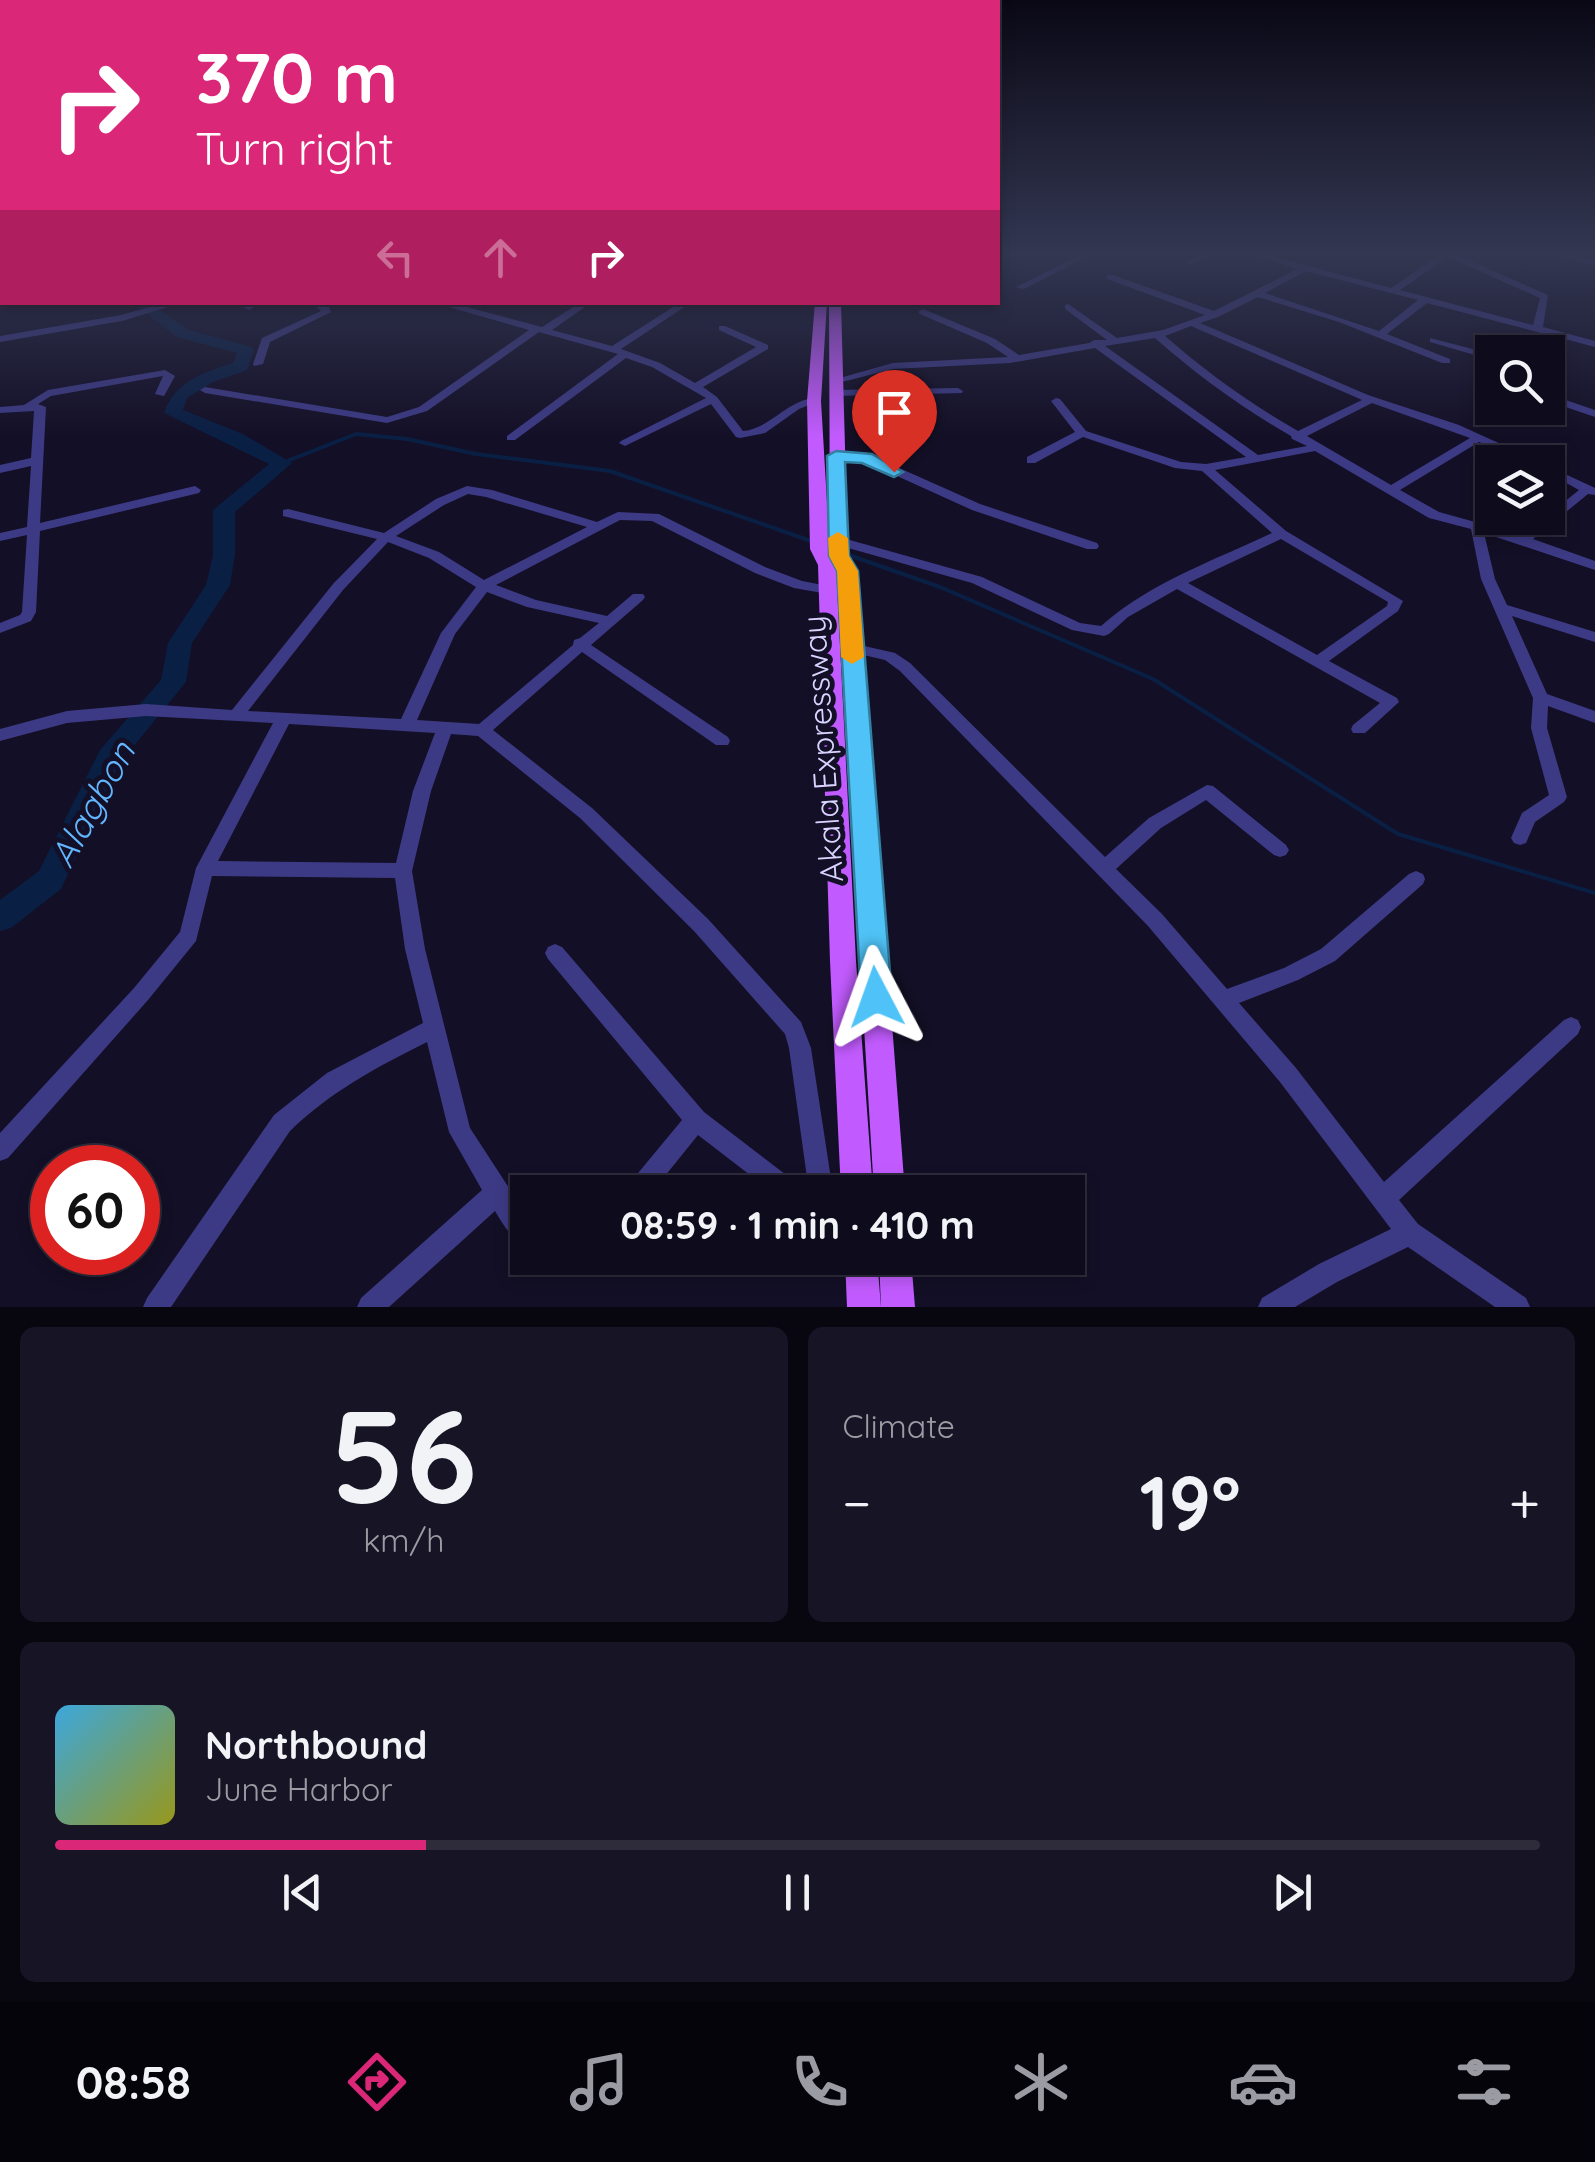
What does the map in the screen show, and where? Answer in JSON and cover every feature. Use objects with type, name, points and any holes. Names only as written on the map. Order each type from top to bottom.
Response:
[{"type":"main road","name":"Akala Expressway","points":[[820,316],[814,401],[819,549],[834,575],[852,648],[845,719],[845,994],[857,1175]]},
{"type":"main road","name":"Akala Expressway","points":[[835,316],[839,556],[834,575],[845,719],[876,997],[889,1175]]},
{"type":"main road","points":[[818,353],[836,354]]},
{"type":"main road","points":[[845,994],[876,997]]},
{"type":"main road","points":[[863,1275],[864,1307]]},
{"type":"main road","points":[[896,1275],[898,1307]]},
{"type":"street","points":[[0,339],[130,316]]},
{"type":"street","points":[[258,364],[266,340],[317,316]]},
{"type":"street","points":[[486,316],[620,351],[696,387],[730,418],[735,432],[747,436],[769,429],[805,402],[814,401]]},
{"type":"street","points":[[205,390],[386,420],[423,408],[564,316]]},
{"type":"street","points":[[511,438],[669,316]]},
{"type":"street","points":[[932,316],[991,341],[1018,359]]},
{"type":"street","points":[[1080,316],[1113,340]]},
{"type":"street","points":[[834,386],[892,366],[1018,359],[1157,334],[1212,316]]},
{"type":"street","points":[[1323,316],[1446,361]]},
{"type":"street","points":[[1380,335],[1404,316]]},
{"type":"street","points":[[1484,316],[1595,344]]},
{"type":"street","points":[[1537,330],[1540,316]]},
{"type":"street","points":[[1192,323],[1370,400],[1496,445]]},
{"type":"street","points":[[696,387],[764,346],[722,328]]},
{"type":"street","points":[[1157,334],[1192,365],[1313,448],[1434,515],[1475,528]]},
{"type":"street","points":[[1434,340],[1475,351]]},
{"type":"street","points":[[1094,343],[1254,458]]},
{"type":"street","points":[[29,405],[48,393],[69,388],[165,373],[170,376],[160,394]]},
{"type":"street","points":[[834,386],[958,391]]},
{"type":"street","points":[[625,443],[713,399]]},
{"type":"street","points":[[1296,436],[1370,400]]},
{"type":"street","points":[[1056,401],[1082,433],[1179,465],[1206,468],[1313,448]]},
{"type":"street","points":[[1565,403],[1595,414]]},
{"type":"street","points":[[0,410],[40,407],[29,612],[26,618],[0,628]]},
{"type":"street","points":[[1031,460],[1082,433]]},
{"type":"street","points":[[1390,491],[1480,438]]},
{"type":"street","points":[[836,456],[866,458],[976,507],[1092,546]]},
{"type":"street","points":[[0,468],[36,461]]},
{"type":"street","points":[[1206,468],[1281,534],[1389,596],[1397,605],[1320,660]]},
{"type":"street","points":[[1524,540],[1591,491],[1565,478]]},
{"type":"street","points":[[0,537],[195,490]]},
{"type":"street","points":[[237,714],[338,587],[386,537],[440,502],[467,490],[597,526]]},
{"type":"street","points":[[288,513],[386,537],[434,554],[484,586],[532,604],[606,620]]},
{"type":"street","points":[[407,724],[448,633],[484,586],[597,526],[628,514],[654,517],[760,570],[800,585],[834,575]]},
{"type":"street","points":[[838,542],[977,580],[1078,627],[1104,631],[1123,614],[1177,583],[1281,534]]},
{"type":"street","points":[[1478,535],[1488,579],[1541,698],[1539,728],[1558,796],[1528,818],[1520,838]]},
{"type":"street","points":[[1503,535],[1595,566]]},
{"type":"street","points":[[1177,583],[1391,702],[1360,729]]},
{"type":"street","points":[[482,730],[579,643],[638,597]]},
{"type":"street","points":[[1500,608],[1595,637]]},
{"type":"street","points":[[579,643],[607,658],[722,741]]},
{"type":"street","points":[[852,648],[890,656],[905,667],[1104,869],[1224,999],[1409,1233],[1517,1307]]},
{"type":"street","points":[[1541,698],[1595,718]]},
{"type":"street","points":[[0,735],[67,717],[146,710],[482,730],[586,813],[702,925],[794,1029],[819,1175]]},
{"type":"street","points":[[0,1150],[141,994],[188,935],[205,868],[284,718]]},
{"type":"street","points":[[446,726],[422,792],[402,871],[415,949],[460,1132],[510,1216]]},
{"type":"street","points":[[1104,869],[1155,823],[1207,792],[1280,850]]},
{"type":"street","points":[[205,868],[402,871]]},
{"type":"street","points":[[1224,999],[1291,974],[1328,955],[1416,880]]},
{"type":"street","points":[[554,953],[696,1120],[768,1175]]},
{"type":"street","points":[[156,1307],[282,1123],[307,1097],[330,1080],[434,1028]]},
{"type":"street","points":[[1384,1198],[1571,1028]]},
{"type":"street","points":[[651,1175],[696,1120]]},
{"type":"street","points":[[370,1307],[496,1193]]},
{"type":"street","points":[[1271,1307],[1328,1273],[1409,1233]]},
{"type":"waterway","name":"Alagbon","points":[[0,918],[50,880],[110,757],[173,682],[180,643],[218,585],[224,555],[224,510],[282,463],[236,438],[173,413],[179,395],[207,378],[241,366],[246,351],[183,334],[156,316]]},
{"type":"waterway","points":[[282,463],[356,434],[407,439],[476,454],[610,471],[811,541]]},
{"type":"waterway","points":[[843,553],[940,587],[1153,679],[1398,834],[1595,893]]},
{"type":"slow traffic","points":[[838,538],[839,556],[848,571],[852,657]]},
{"type":"route","points":[[876,997],[848,571],[839,556],[836,456],[866,458],[894,472]]}]
